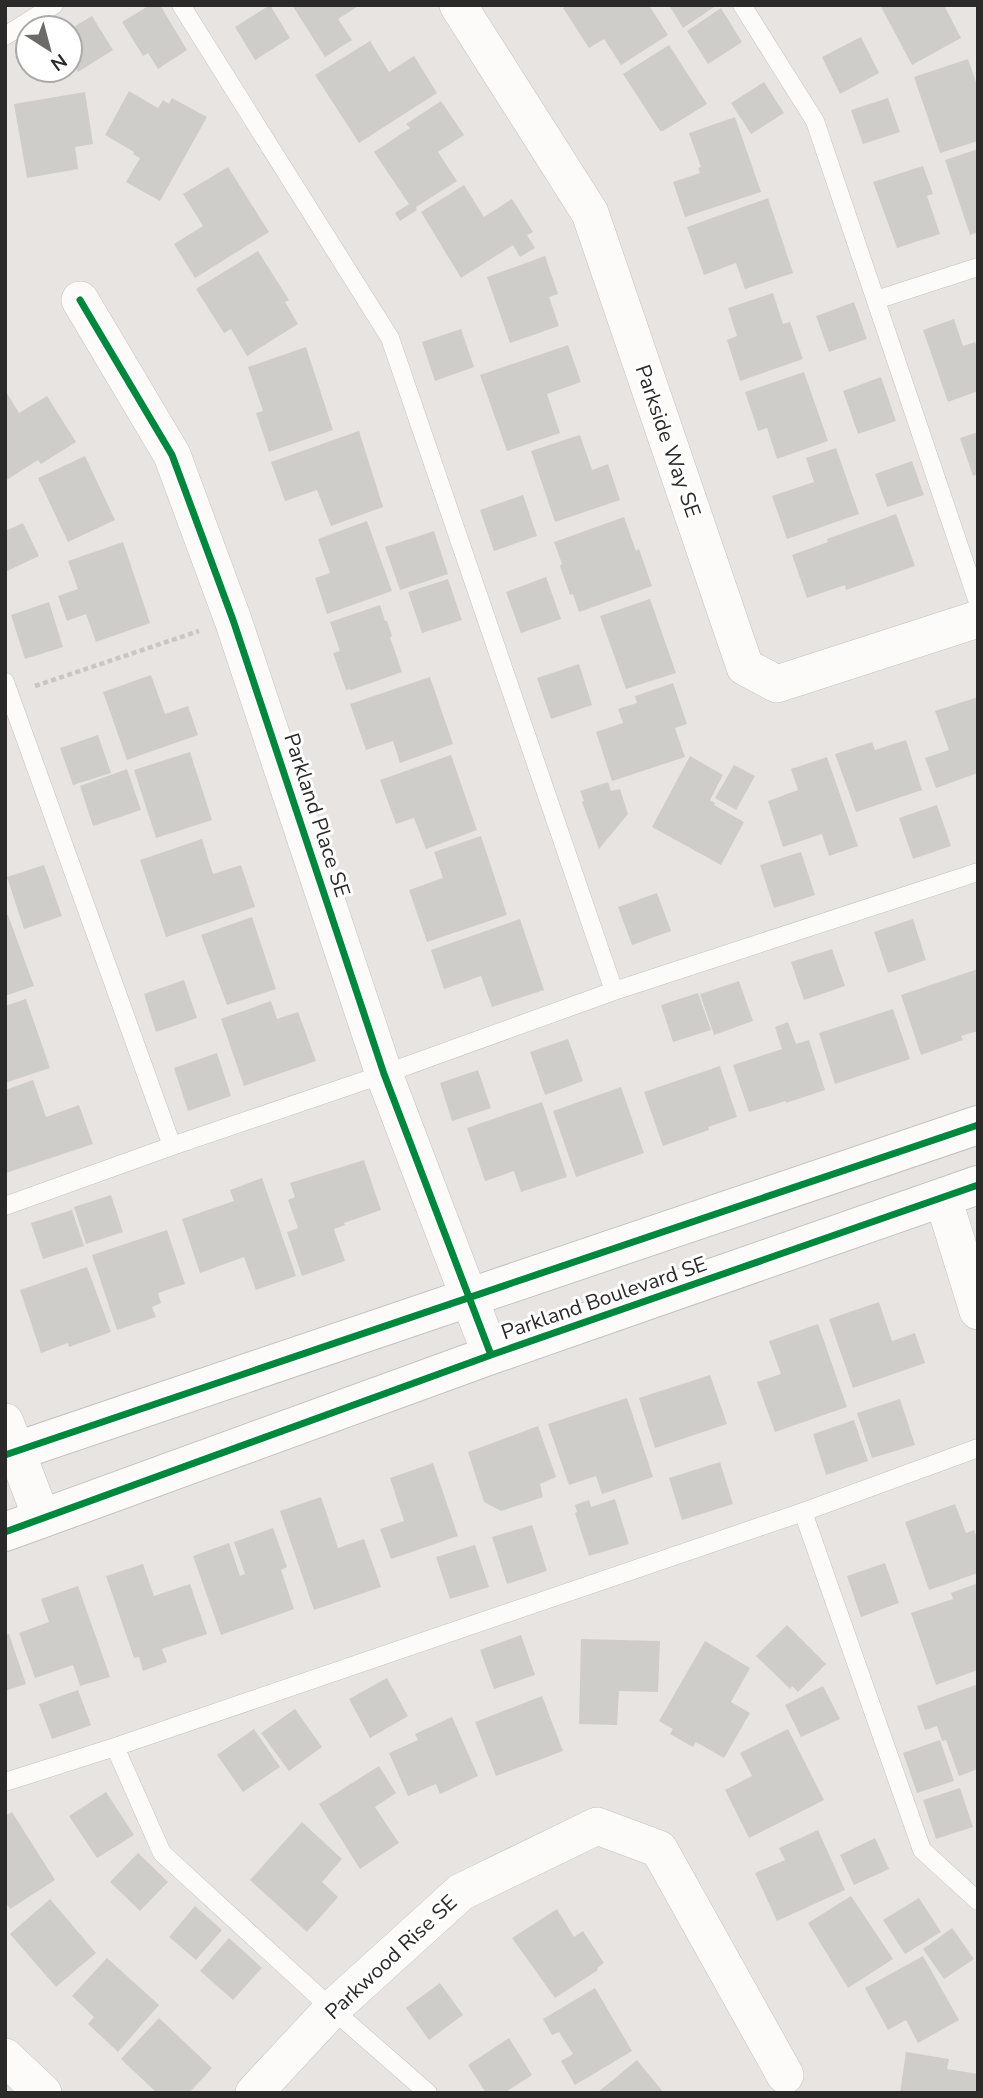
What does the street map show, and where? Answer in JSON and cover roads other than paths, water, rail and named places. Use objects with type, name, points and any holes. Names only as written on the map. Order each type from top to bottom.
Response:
[{"type":"street","name":"Parkside Way SE","points":[[458,5],[590,213],[745,667],[777,684],[978,619]]},
{"type":"street","name":"Parkland Place SE","points":[[80,300],[172,455],[233,620],[384,1074],[491,1355]]},
{"type":"street","name":"Parkland Boulevard SE","points":[[9,1443],[470,1297],[978,1125]]},
{"type":"street","name":"Parkland Boulevard SE","points":[[5,1532],[491,1355],[960,1191]]},
{"type":"street","points":[[960,1191],[978,1311]]},
{"type":"street","points":[[9,1443],[42,1520]]},
{"type":"street","name":"Parkwood Rise SE","points":[[254,2093],[332,2009],[461,1892],[597,1826],[659,1849],[785,2075]]},
{"type":"street","points":[[5,2057],[43,2093]]},
{"type":"lane","points":[[5,36],[54,5]]},
{"type":"lane","points":[[181,5],[390,338],[614,991]]},
{"type":"lane","points":[[743,5],[815,121],[978,602]]},
{"type":"lane","points":[[876,300],[978,267]]},
{"type":"lane","points":[[7,691],[172,1146]]},
{"type":"lane","points":[[5,1206],[614,991],[978,872]]},
{"type":"lane","points":[[5,1782],[803,1512],[978,1448]]},
{"type":"lane","points":[[803,1512],[922,1850],[978,1901]]},
{"type":"lane","points":[[116,1746],[162,1853],[428,2093]]}]
